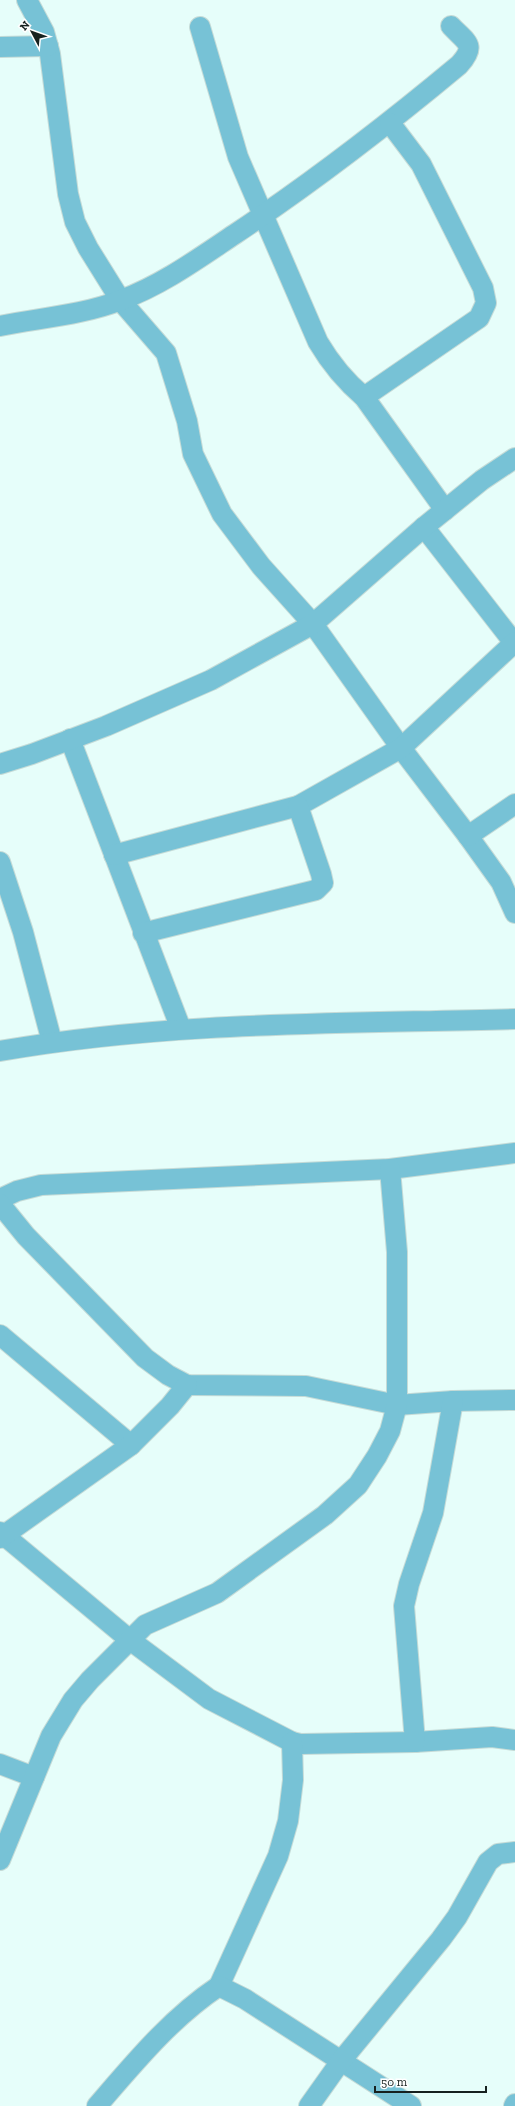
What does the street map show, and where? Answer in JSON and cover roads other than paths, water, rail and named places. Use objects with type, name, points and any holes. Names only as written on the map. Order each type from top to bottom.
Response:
[{"type":"street","points":[[27,0],[44,32],[48,46],[68,194],[75,222],[88,248],[120,301],[166,353],[187,421],[193,454],[222,514],[261,566],[313,624],[401,748],[501,882],[515,913]]},
{"type":"street","points":[[0,326],[95,309],[120,301],[148,289],[188,265],[263,215],[390,123],[459,65],[469,54],[468,45],[451,26]]},
{"type":"street","points":[[200,27],[238,157],[318,342],[329,362],[364,397],[445,510]]},
{"type":"street","points":[[0,47],[48,46]]},
{"type":"street","points":[[364,397],[479,318],[486,303],[483,288],[421,164],[390,123]]},
{"type":"street","points":[[0,764],[32,754],[106,726],[211,680],[313,624],[424,527],[482,480],[515,458]]},
{"type":"street","points":[[114,855],[298,806],[401,748],[515,643],[424,527]]},
{"type":"street","points":[[70,739],[180,1029]]},
{"type":"street","points":[[468,836],[515,804]]},
{"type":"street","points":[[143,933],[316,890],[323,883],[298,806]]},
{"type":"street","points":[[0,862],[23,932],[52,1042]]},
{"type":"street","points":[[0,1051],[52,1042],[180,1029],[515,1019]]},
{"type":"street","points":[[0,1199],[17,1191],[41,1185],[390,1169],[515,1153]]},
{"type":"street","points":[[0,1860],[51,1736],[73,1700],[90,1680],[141,1628],[155,1620],[204,1599],[232,1583],[342,1500],[358,1485],[377,1456],[390,1431],[397,1405],[397,1252],[390,1169]]},
{"type":"street","points":[[0,1204],[26,1236],[145,1358],[168,1375],[187,1385],[306,1386],[397,1405],[453,1401],[515,1400]]},
{"type":"street","points":[[0,1335],[131,1445]]},
{"type":"street","points":[[187,1385],[170,1406],[131,1445],[1,1535],[130,1640],[209,1699],[292,1742],[300,1744],[415,1742],[492,1737],[515,1740]]},
{"type":"street","points":[[415,1742],[404,1606],[409,1584],[433,1513],[453,1401]]},
{"type":"street","points":[[97,2106],[149,2046],[196,2002],[219,1986],[278,1856],[288,1821],[292,1787],[292,1742]]},
{"type":"street","points":[[0,1764],[34,1777]]},
{"type":"street","points":[[309,2106],[341,2061],[441,1939],[457,1916],[488,1862],[498,1854],[515,1852]]},
{"type":"street","points":[[219,1986],[245,1999],[411,2106]]}]
